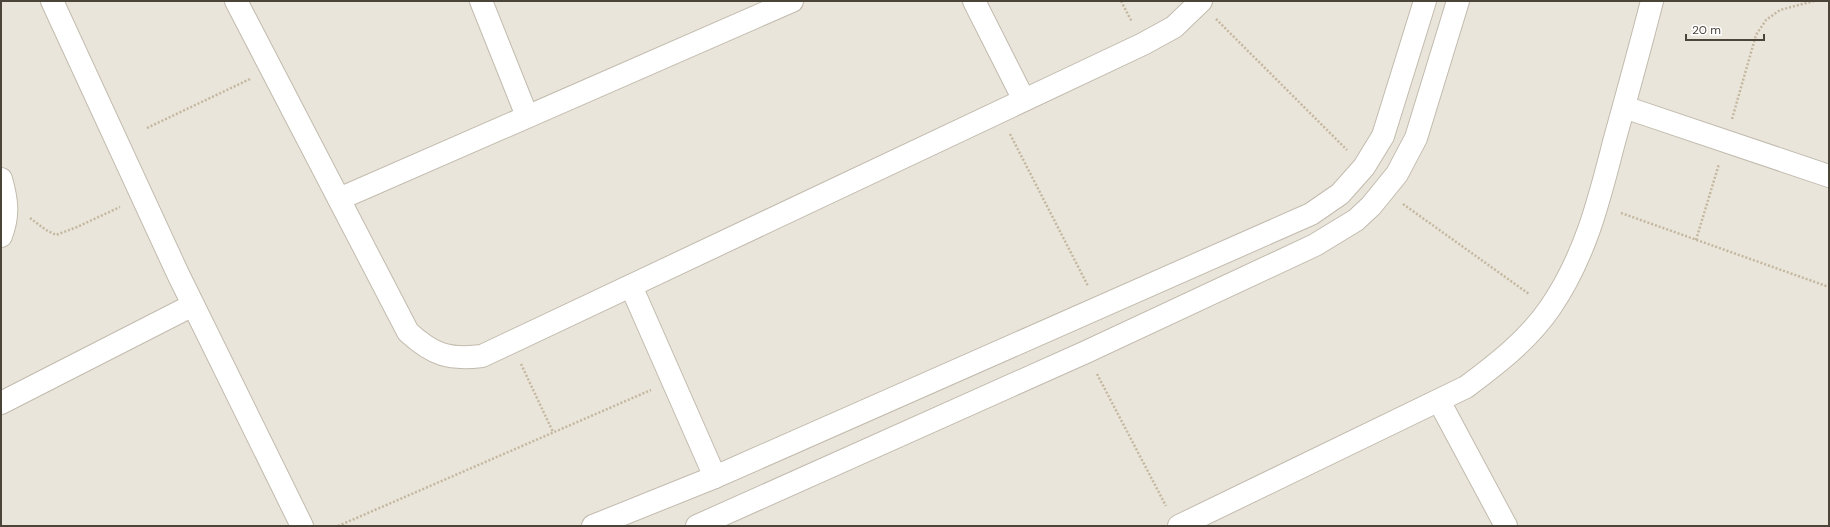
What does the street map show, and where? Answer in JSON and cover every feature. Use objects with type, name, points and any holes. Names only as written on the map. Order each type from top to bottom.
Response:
[{"type":"street","points":[[52,1],[193,305],[302,526]]},
{"type":"street","points":[[236,1],[408,332],[424,346],[441,355],[461,359],[482,356],[1149,41],[1174,27],[1201,2]]},
{"type":"street","points":[[481,1],[527,116]]},
{"type":"street","points":[[339,199],[792,1]]},
{"type":"street","points":[[974,1],[1024,100]]},
{"type":"street","points":[[593,526],[715,477],[1311,214],[1340,194],[1364,167],[1382,136],[1425,1]]},
{"type":"street","points":[[697,526],[734,519],[1315,245],[1356,220],[1385,191],[1397,174],[1416,138],[1458,1]]},
{"type":"street","points":[[1174,519],[1439,401],[1466,387],[1497,364],[1525,338],[1550,309],[1570,276],[1586,241],[1652,1]]},
{"type":"street","points":[[1624,107],[1829,176]]},
{"type":"street","points":[[1,178],[7,201],[7,221],[1,236]]},
{"type":"street","points":[[631,286],[715,477]]},
{"type":"street","points":[[1,403],[193,305]]},
{"type":"street","points":[[1439,401],[1506,526]]},
{"type":"path","points":[[1696,240],[1756,35],[1766,20],[1780,10],[1814,1]]},
{"type":"path","points":[[1201,2],[1364,167]]},
{"type":"path","points":[[148,128],[272,69]]},
{"type":"path","points":[[999,112],[1098,308]]},
{"type":"path","points":[[1385,191],[1550,309]]},
{"type":"path","points":[[7,201],[46,230],[56,235],[143,197]]},
{"type":"path","points":[[1597,205],[1829,288]]},
{"type":"path","points":[[511,342],[553,432]]},
{"type":"path","points":[[1086,352],[1174,519]]},
{"type":"path","points":[[338,526],[672,380]]},
{"type":"shaded area","points":[[1,1],[1829,1],[1829,526],[1,526]]}]
